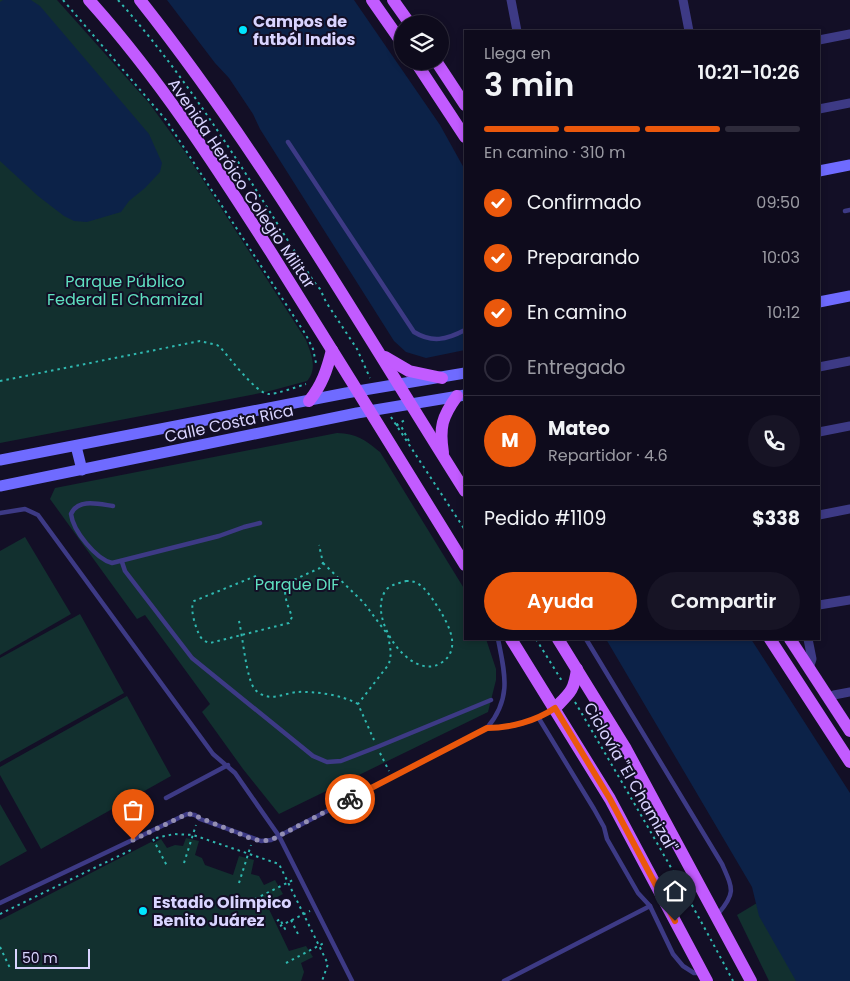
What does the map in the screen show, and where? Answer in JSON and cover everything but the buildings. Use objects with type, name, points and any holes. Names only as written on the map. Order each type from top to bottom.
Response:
[{"type":"main road","name":"Avenida Heróico Colegio Militar","points":[[89,0],[178,112],[220,173],[464,563]]},
{"type":"main road","name":"Avenida Heróico Colegio Militar","points":[[140,0],[183,53],[214,96],[381,354],[464,489]]},
{"type":"main road","points":[[372,0],[394,32]]},
{"type":"main road","points":[[393,0],[404,15]]},
{"type":"main road","points":[[421,70],[464,135]]},
{"type":"main road","points":[[442,70],[464,103]]},
{"type":"main road","points":[[820,171],[850,165]]},
{"type":"main road","points":[[820,302],[850,296]]},
{"type":"main road","points":[[309,401],[319,388],[327,372],[332,350]]},
{"type":"main road","points":[[381,354],[409,371],[442,378]]},
{"type":"main road","name":"Calle Costa Rica","points":[[0,460],[358,391],[464,373]]},
{"type":"main road","points":[[444,458],[441,428],[446,411],[461,396]]},
{"type":"main road","name":"Calle Costa Rica","points":[[0,486],[370,411],[461,396]]},
{"type":"main road","points":[[76,446],[82,470]]},
{"type":"main road","points":[[512,640],[610,799],[705,977]]},
{"type":"main road","points":[[559,640],[626,750],[752,981]]},
{"type":"main road","points":[[771,640],[850,762]]},
{"type":"main road","points":[[791,640],[850,731]]},
{"type":"main road","points":[[555,708],[570,694],[574,686],[577,669]]},
{"type":"street","points":[[511,0],[517,30]]},
{"type":"street","points":[[683,0],[689,30]]},
{"type":"street","points":[[820,40],[850,34]]},
{"type":"street","points":[[820,108],[850,102]]},
{"type":"street","points":[[820,367],[850,361]]},
{"type":"street","points":[[820,432],[850,426]]},
{"type":"street","points":[[820,515],[850,509]]},
{"type":"street","points":[[820,606],[850,600]]},
{"type":"street","points":[[808,640],[812,659],[809,668]]},
{"type":"street","points":[[828,698],[850,692]]},
{"type":"lane","points":[[288,142],[414,332],[424,338],[439,340],[464,330]]},
{"type":"lane","points":[[113,506],[92,503],[77,506],[71,514],[75,526],[98,556],[112,563],[122,562],[260,523]]},
{"type":"lane","points":[[0,513],[25,509],[38,515],[213,754],[235,773],[279,836],[352,981]]},
{"type":"lane","points":[[122,562],[126,571],[192,658],[313,756],[326,762],[341,761],[490,700]]},
{"type":"lane","points":[[487,728],[499,714],[504,697],[504,668],[498,640]]},
{"type":"lane","points":[[587,640],[722,864],[729,880],[731,893],[729,901],[717,915]]},
{"type":"lane","points":[[0,903],[187,814],[195,815],[252,839],[265,841],[279,836],[393,778],[487,728],[529,721],[544,716],[555,708]]},
{"type":"lane","points":[[538,717],[594,808],[604,827],[607,839],[624,870],[638,893],[650,906],[673,954],[683,966],[705,977]]},
{"type":"lane","points":[[166,798],[228,765]]},
{"type":"lane","points":[[504,981],[650,906]]},
{"type":"path","points":[[64,0],[166,120],[306,335],[313,349],[316,366]]},
{"type":"path","points":[[118,0],[161,51],[203,108],[254,186],[272,218],[281,228],[320,289],[326,302],[357,350],[371,379]]},
{"type":"path","points":[[0,381],[200,341],[220,347],[252,383],[267,394],[308,384]]},
{"type":"path","points":[[393,420],[464,528]]},
{"type":"path","points":[[390,428],[405,420]]},
{"type":"path","points":[[319,545],[323,563],[364,603],[388,635],[406,657],[418,665],[430,667],[440,664],[448,656],[452,648],[450,628],[430,595],[415,582],[397,583],[388,589],[382,598],[381,608],[383,621],[388,635],[392,653],[389,664],[358,704]]},
{"type":"path","points":[[256,576],[194,601],[191,604],[200,637],[204,641],[210,643],[289,623],[292,617],[284,591],[285,586],[289,582],[320,568],[323,563]]},
{"type":"path","points":[[239,621],[250,681],[255,690],[264,696],[276,697],[296,692],[314,693],[358,704],[393,778]]},
{"type":"path","name":"Ciclovía \"El Chamizal\"","points":[[537,640],[656,841],[733,981]]},
{"type":"path","points":[[184,864],[200,818]]},
{"type":"path","points":[[147,841],[174,834],[193,836],[279,864],[328,964],[322,981]]},
{"type":"path","points":[[153,839],[167,866]]},
{"type":"path","points":[[239,883],[252,839]]},
{"type":"path","points":[[0,914],[134,848]]},
{"type":"path","points":[[255,899],[300,876]]},
{"type":"path","points":[[282,925],[316,908]]},
{"type":"path","points":[[277,921],[280,919],[285,929],[282,931]]},
{"type":"path","points":[[291,920],[298,934]]},
{"type":"path","points":[[286,963],[332,940]]},
{"type":"path","points":[[0,947],[10,968]]},
{"type":"green space","name":"Parque Público Federal El Chamizal","points":[[0,0],[57,0],[149,103],[185,152],[306,340],[313,366],[307,381],[266,392],[0,443]]},
{"type":"green space","name":"Parque DIF","points":[[337,433],[360,438],[380,452],[464,588],[464,640],[486,640],[496,669],[496,680],[488,712],[279,814],[243,769],[202,712],[210,704],[145,615],[137,619],[50,499],[55,488]]},
{"type":"green space","points":[[25,537],[71,614],[0,655],[0,551]]},
{"type":"green space","points":[[80,614],[124,693],[0,762],[0,658]]},
{"type":"green space","points":[[127,696],[171,776],[41,849],[0,775],[0,767]]},
{"type":"green space","points":[[0,804],[27,851],[0,866]]},
{"type":"green space","name":"Estadio Olimpico Benito Juárez","points":[[186,838],[199,841],[195,855],[202,858],[205,865],[233,875],[239,856],[254,860],[251,874],[259,876],[264,885],[275,880],[283,894],[266,903],[289,951],[306,946],[313,957],[301,963],[304,972],[301,981],[0,981],[0,920],[151,842],[154,843],[161,839],[167,848],[175,845],[183,846]]},
{"type":"green space","points":[[850,847],[850,981],[769,981],[737,915]]},
{"type":"water","points":[[3,0],[31,0],[40,6],[149,134],[162,163],[160,172],[129,201],[121,212],[87,222],[74,221],[64,216],[38,196],[0,161],[0,2]]},
{"type":"water","points":[[167,0],[354,0],[394,58],[394,70],[402,70],[440,125],[464,168],[464,350],[426,358],[406,352],[394,341],[229,78],[215,63]]},
{"type":"water","points":[[607,640],[752,640],[850,793],[850,981],[796,981],[759,916],[752,887]]},
{"type":"way so far","points":[[133,840],[187,814],[195,815],[252,839],[261,841],[271,840],[350,799]]},
{"type":"place","name":"Campos de futból Indios","points":[[243,30]]},
{"type":"place","name":"Estadio Olimpico Benito Juárez","points":[[143,911]]},
{"type":"route","points":[[350,799],[487,728],[529,721],[544,716],[555,708],[610,799],[675,921]]}]
